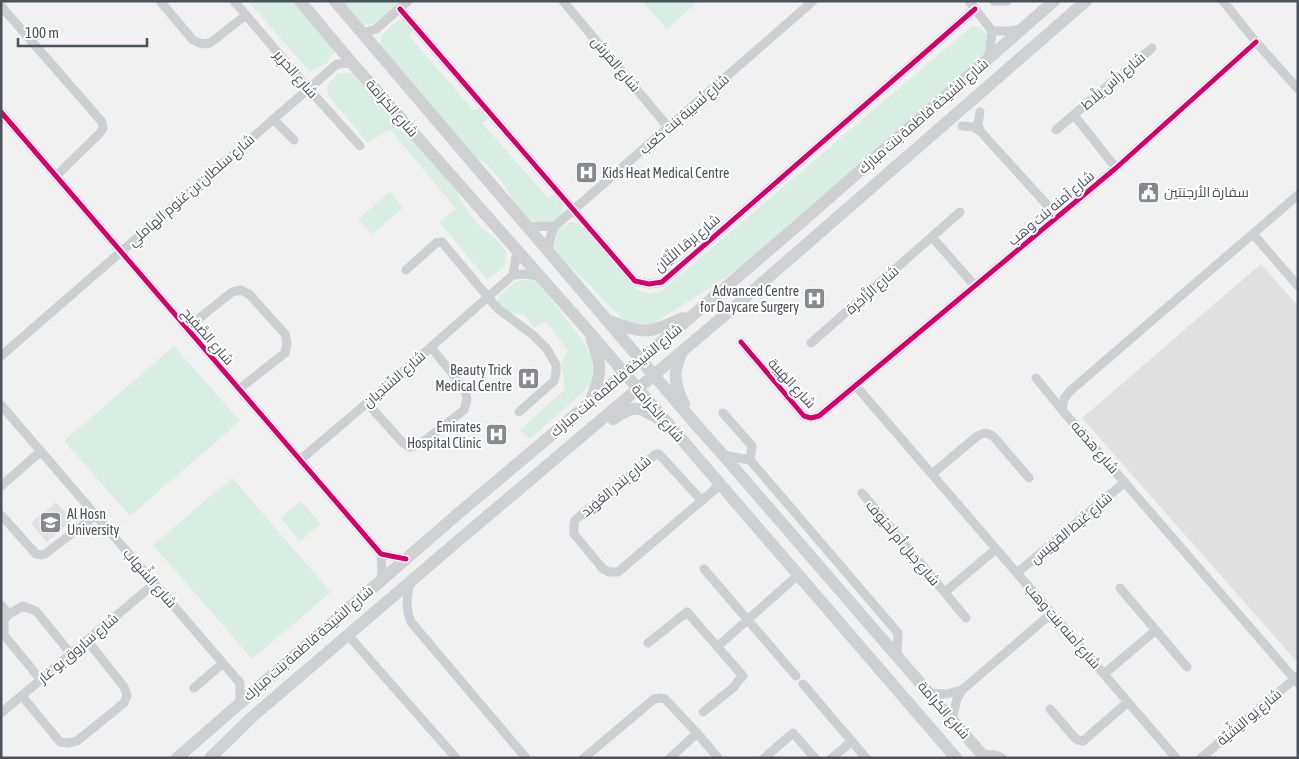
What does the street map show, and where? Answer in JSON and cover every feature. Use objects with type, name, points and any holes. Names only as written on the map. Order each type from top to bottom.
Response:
[{"type":"main road","name":"شارع الكرامة","points":[[300,1],[538,276],[590,333],[950,755]]},
{"type":"main road","name":"شارع الكرامة","points":[[335,1],[526,227],[984,756]]},
{"type":"main road","name":"شارع الشيخة فاطمة بنت مبارك","points":[[177,758],[380,581],[699,310],[1054,1]]},
{"type":"main road","name":"شارع الشيخة فاطمة بنت مبارك","points":[[210,758],[252,717],[684,350],[1086,1]]},
{"type":"main road","points":[[606,320],[630,329],[647,331],[660,328],[699,310]]},
{"type":"main road","points":[[590,333],[600,370],[598,384],[590,402]]},
{"type":"main road","points":[[684,350],[677,364],[676,380],[678,391],[692,420]]},
{"type":"main road","points":[[594,427],[608,423],[627,410],[637,408],[646,411],[669,425]]},
{"type":"street","points":[[160,1],[193,40],[202,44],[210,43],[246,15]]},
{"type":"street","name":"شارع الحَرِير","points":[[234,1],[360,146]]},
{"type":"street","points":[[361,33],[376,29],[408,1]]},
{"type":"street","name":"شارع المَرَش","points":[[563,1],[668,127]]},
{"type":"street","name":"شارع نُسيبة بنت كعب","points":[[554,226],[668,127],[802,5],[813,1]]},
{"type":"street","points":[[969,1],[992,31],[987,60]]},
{"type":"street","points":[[994,1],[1007,1]]},
{"type":"street","points":[[1223,1],[1298,89]]},
{"type":"street","points":[[1,6],[102,122],[100,133],[56,176]]},
{"type":"street","name":"شارع بَرقا اللَّيَّان","points":[[400,9],[635,281],[649,284],[662,282],[975,9]]},
{"type":"street","points":[[372,46],[376,29]]},
{"type":"street","points":[[992,31],[1023,29]]},
{"type":"street","name":"شارع آمنه بنت وهب","points":[[1176,758],[856,386],[1116,168],[1256,42]]},
{"type":"street","points":[[339,48],[336,64],[352,63]]},
{"type":"street","name":"شارع رَأس يَلَّاط","points":[[1056,130],[1152,48]]},
{"type":"street","name":"شارع سلطان بن غنوم الهاملي","points":[[1,356],[336,64]]},
{"type":"street","name":"شارع الصَّفِيح","points":[[1,112],[381,554]]},
{"type":"street","points":[[980,112],[978,124],[981,132]]},
{"type":"street","name":"شارع رَأس يَلَّاط","points":[[1074,115],[1116,168]]},
{"type":"street","points":[[273,119],[294,140]]},
{"type":"street","points":[[962,126],[974,127],[981,132]]},
{"type":"street","name":"شارع آمنه بنت وهب","points":[[981,132],[1058,217]]},
{"type":"street","name":"شارع هدفه","points":[[1296,679],[1062,410],[1064,399],[1070,391],[1298,195]]},
{"type":"street","name":"شارع الزَّاخِرة","points":[[811,342],[960,212]]},
{"type":"street","points":[[526,227],[554,226],[548,243],[548,252]]},
{"type":"street","points":[[1253,234],[1298,286]]},
{"type":"street","points":[[932,237],[975,286]]},
{"type":"street","points":[[406,270],[436,243],[442,242],[498,309],[533,335],[547,349],[556,365],[554,380],[519,412]]},
{"type":"street","points":[[517,250],[513,275],[526,274],[538,276]]},
{"type":"street","name":"شارع السِّندِيان","points":[[300,460],[513,275]]},
{"type":"street","points":[[187,328],[232,292],[241,290],[249,294],[285,334],[287,342],[285,353],[239,389]]},
{"type":"street","name":"شارع الهَيبة","points":[[740,342],[804,416],[811,418],[819,416],[856,386]]},
{"type":"street","points":[[368,402],[403,444],[410,447],[419,445],[464,410],[468,399],[466,390],[431,347]]},
{"type":"street","points":[[1036,378],[1062,410]]},
{"type":"street","name":"شارع الشِّهاب","points":[[1,405],[240,682]]},
{"type":"street","points":[[723,414],[752,446],[750,460]]},
{"type":"street","points":[[932,474],[976,437],[982,433],[988,433],[994,437],[1029,478]]},
{"type":"street","points":[[1,486],[41,451]]},
{"type":"street","name":"شارع بَندر العُوَيد","points":[[702,501],[659,454],[656,454],[575,520],[574,534],[603,569],[610,572],[618,572],[702,501],[720,485]]},
{"type":"street","points":[[723,455],[750,460],[898,634],[897,655]]},
{"type":"street","name":"شارع غَيط القِهَيس","points":[[1017,573],[1126,482]]},
{"type":"street","name":"شارع جَبَل أم لَحيُوف","points":[[862,493],[966,618]]},
{"type":"street","points":[[1,514],[36,554],[40,555],[46,554],[55,548],[96,515]]},
{"type":"street","name":"شارع جَبَل أم لَحيُوف","points":[[945,592],[996,549]]},
{"type":"street","points":[[380,581],[381,554],[406,559]]},
{"type":"street","points":[[704,569],[796,676]]},
{"type":"street","points":[[717,646],[798,575]]},
{"type":"street","points":[[410,582],[407,611],[411,622],[521,756]]},
{"type":"street","name":"شارع ساروق بو غار","points":[[1,713],[155,583]]},
{"type":"street","points":[[1120,588],[1187,667]]},
{"type":"street","points":[[1,605],[9,614]]},
{"type":"street","points":[[40,680],[4,636],[4,620],[9,614],[23,606],[36,611],[71,654]]},
{"type":"street","points":[[648,643],[687,612],[743,676],[734,688],[703,712]]},
{"type":"street","points":[[952,719],[957,699],[962,690],[1052,613]]},
{"type":"street","points":[[1104,674],[1156,630]]},
{"type":"street","points":[[348,635],[456,758]]},
{"type":"street","points":[[22,696],[60,742],[68,743],[77,741],[124,703],[127,695],[124,687],[87,640]]},
{"type":"street","points":[[194,688],[223,663]]},
{"type":"street","name":"شارع يَو اليَشِّيَّة","points":[[1201,758],[1296,679]]},
{"type":"street","points":[[240,702],[240,682],[259,686]]},
{"type":"street","points":[[803,684],[866,758]]},
{"type":"street","points":[[930,693],[946,694],[962,690]]},
{"type":"street","points":[[584,758],[654,699],[660,698],[665,699],[718,758]]},
{"type":"street","points":[[1050,709],[1075,738],[1081,741],[1128,702]]},
{"type":"street","points":[[670,758],[697,733]]},
{"type":"street","points":[[764,758],[793,733],[815,758]]},
{"type":"street","points":[[832,758],[852,741]]},
{"type":"street","points":[[984,756],[995,755],[1002,758]]},
{"type":"shaded area","points":[[1261,264],[1298,306],[1298,663],[1082,418]]},
{"type":"shaded area","name":"Al Hosn University","points":[[56,502],[72,520],[47,542],[31,523]]},
{"type":"green space","points":[[248,1],[295,1],[331,44],[334,53],[326,64],[310,72]]},
{"type":"green space","points":[[342,1],[400,1],[390,12],[375,23],[363,26]]},
{"type":"green space","points":[[642,1],[698,1],[667,29]]},
{"type":"green space","points":[[401,18],[414,31],[409,36],[474,111],[480,108],[489,118],[482,123],[548,198],[555,194],[560,200],[563,207],[556,219],[548,224],[538,225],[525,216],[496,175],[482,161],[471,155],[380,47],[384,33]]},
{"type":"green space","points":[[972,26],[980,27],[987,34],[986,57],[740,267],[654,323],[626,322],[565,261],[553,246],[559,229],[570,222],[579,224],[635,288],[647,293],[660,292]]},
{"type":"green space","points":[[354,72],[456,190],[468,212],[482,229],[496,238],[506,251],[505,266],[487,279],[439,222],[456,209],[390,129],[367,143],[328,95],[327,85],[337,74]]},
{"type":"green space","points":[[390,192],[403,208],[372,234],[358,219]]},
{"type":"green space","points":[[528,279],[538,282],[583,341],[592,358],[593,373],[590,386],[530,439],[520,430],[565,389],[561,363],[568,351],[546,322],[534,327],[524,314],[511,314],[497,303],[499,296],[515,282]]},
{"type":"green space","points":[[174,346],[240,421],[130,516],[64,441]]},
{"type":"green space","points":[[232,478],[331,592],[252,659],[153,545]]},
{"type":"green space","points":[[301,501],[321,524],[300,541],[281,518]]},
{"type":"cycle path","points":[[400,9],[635,281],[649,284],[662,282],[975,9]]},
{"type":"cycle path","points":[[741,342],[804,416],[811,418],[819,416],[1116,168],[1256,42]]},
{"type":"cycle path","points":[[1,112],[381,554],[406,559]]},
{"type":"place","name":"Kids Heat Medical Centre","points":[[586,173]]},
{"type":"place","name":"سفارة الأرجنتين","points":[[1148,192]]},
{"type":"place","name":"Advanced Centre for Daycare Surgery","points":[[815,299]]},
{"type":"place","name":"Beauty Trick Medical Centre","points":[[528,378]]},
{"type":"place","name":"Emirates Hospital Clinic","points":[[497,435]]},
{"type":"place","name":"Al Hosn University","points":[[51,522]]}]
